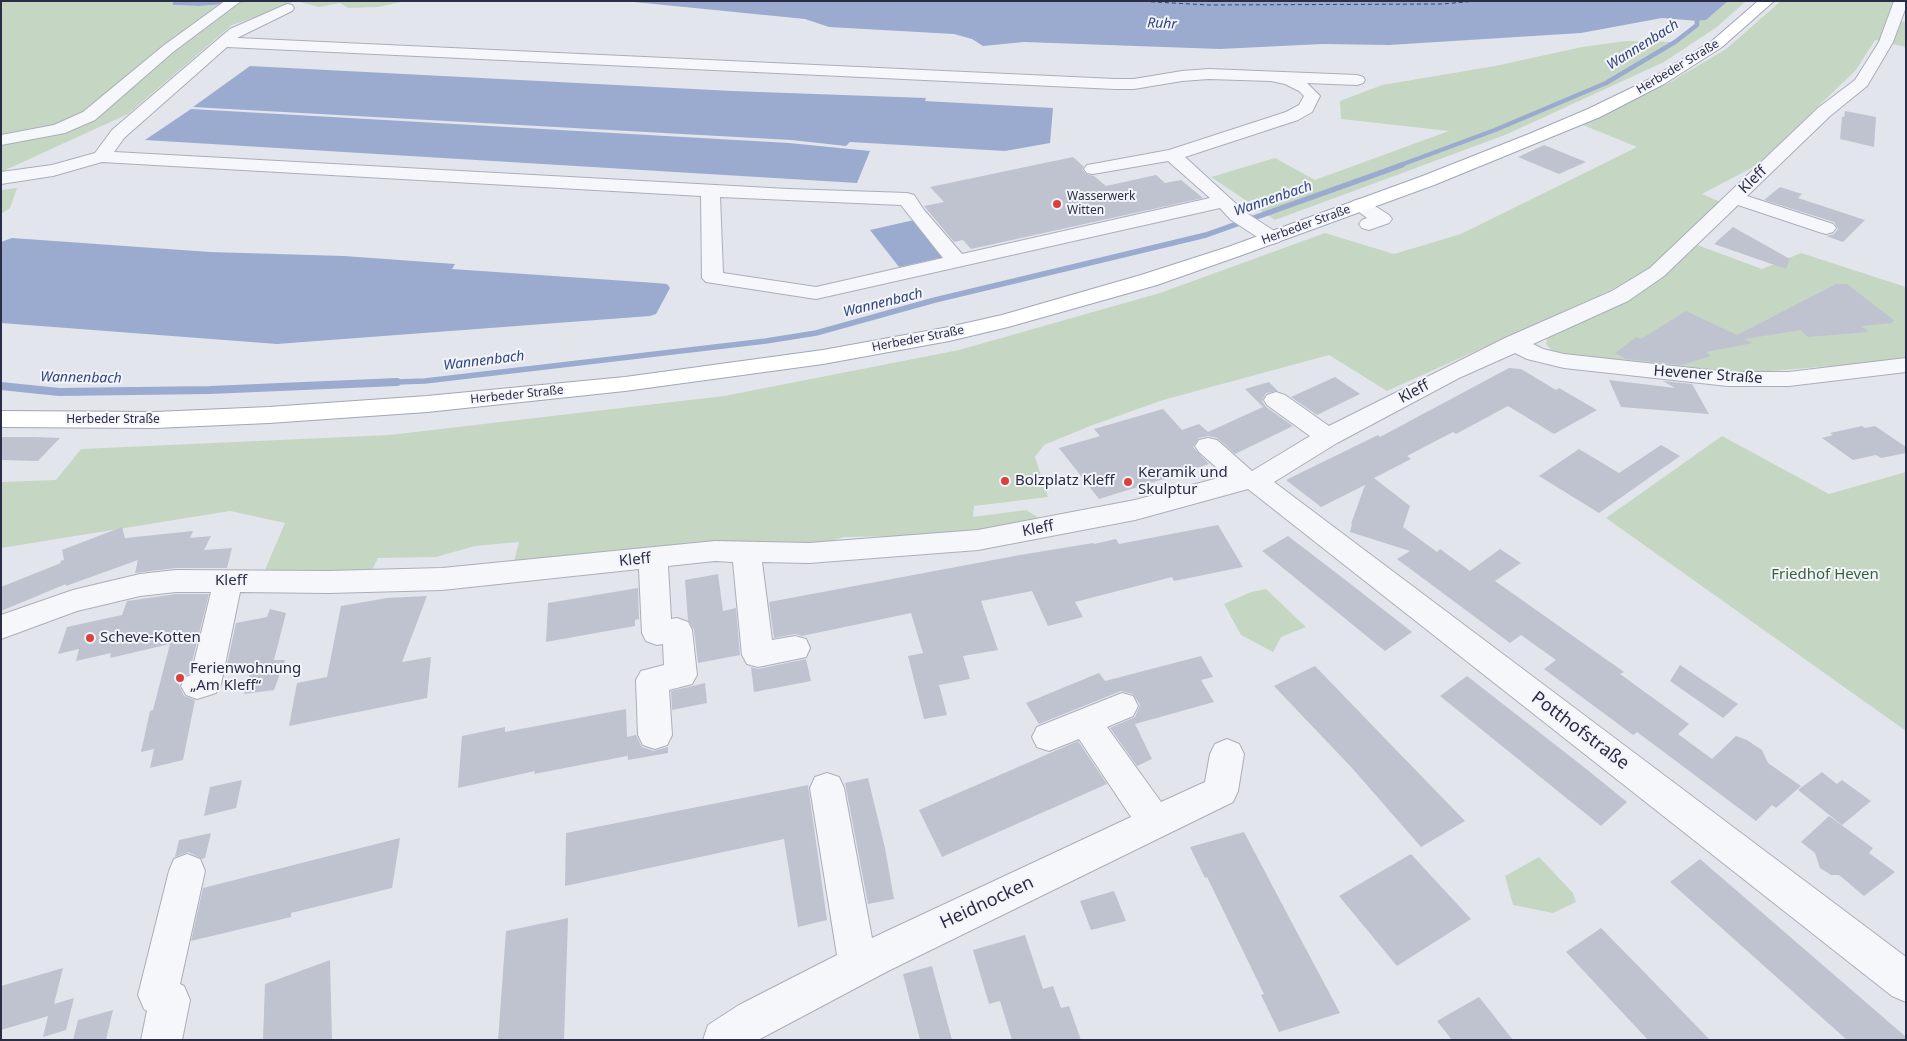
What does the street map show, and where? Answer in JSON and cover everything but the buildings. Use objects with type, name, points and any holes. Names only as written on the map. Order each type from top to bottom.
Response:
[{"type":"main road","name":"Herbeder Straße","points":[[1,419],[155,420],[279,414],[521,395],[728,371],[883,347],[1008,320],[1149,280],[1272,238],[1534,138],[1658,81],[1717,44],[1767,1]]},
{"type":"street","points":[[1,140],[58,129],[89,116],[168,49],[234,1]]},
{"type":"street","name":"Kleff","points":[[1,627],[73,601],[140,585],[176,581],[328,582],[442,578],[715,551],[809,553],[978,540],[1135,510],[1250,480],[1450,373],[1620,296],[1657,272],[1824,112],[1861,83],[1886,42],[1901,1]]},
{"type":"street","points":[[102,157],[118,134],[234,32],[287,8]]},
{"type":"street","points":[[223,42],[1115,84],[1134,84],[1182,76],[1209,74],[1357,80]]},
{"type":"street","points":[[775,50],[796,69]]},
{"type":"street","points":[[1093,169],[1172,156],[1292,116],[1306,108],[1312,96],[1305,88],[1290,80],[1271,76]]},
{"type":"street","points":[[1172,156],[1244,220],[1272,238]]},
{"type":"street","points":[[1,178],[53,170],[102,157],[710,191],[907,199],[917,214],[957,261]]},
{"type":"street","points":[[710,191],[713,278],[816,293],[1224,201]]},
{"type":"street","points":[[1734,198],[1826,228]]},
{"type":"street","points":[[1360,205],[1382,219],[1369,224]]},
{"type":"street","name":"Hevener Straße","points":[[1514,343],[1535,354],[1564,361],[1728,379],[1789,379],[1906,365]]},
{"type":"street","points":[[1276,400],[1328,437]]},
{"type":"street","name":"Potthofstraße","points":[[1208,446],[1906,982]]},
{"type":"street","points":[[746,551],[758,655],[795,648]]},
{"type":"street","points":[[653,558],[657,633],[677,630],[681,674],[652,680],[655,735]]},
{"type":"street","points":[[197,686],[205,684],[228,581]]},
{"type":"street","points":[[1049,737],[1122,706]]},
{"type":"street","points":[[1085,722],[1155,823]]},
{"type":"street","name":"Heidnocken","points":[[723,1040],[754,1019],[858,965],[1221,791],[1226,754]]},
{"type":"street","points":[[826,788],[858,965]]},
{"type":"street","points":[[161,1040],[170,1000],[158,995],[187,871]]},
{"type":"green space","points":[[1,1],[173,1],[173,5],[200,6],[260,1],[294,1],[278,9],[232,25],[128,114],[1,172]]},
{"type":"green space","points":[[296,1],[406,1],[378,7],[348,8],[340,3],[319,7]]},
{"type":"green space","points":[[1728,1],[1746,1],[1717,27],[1664,62],[1505,135],[1275,220],[1211,177],[1275,158],[1315,180],[1449,131],[1341,119],[1340,101],[1382,85],[1495,66],[1582,47],[1626,41],[1675,42],[1697,25],[1698,21],[1706,20]]},
{"type":"green space","points":[[1781,1],[1894,1],[1888,19],[1906,22],[1906,47],[1875,40],[1856,70],[1757,165],[1702,194],[1723,203],[1647,270],[1622,285],[1387,391],[1329,355],[1163,400],[1090,426],[1044,445],[1035,457],[1048,497],[974,506],[973,517],[1026,510],[1044,521],[980,535],[844,537],[817,545],[513,565],[519,542],[475,546],[436,557],[378,558],[371,572],[264,572],[285,523],[230,511],[1,548],[1,482],[56,480],[81,449],[389,435],[724,396],[959,350],[1160,293],[1325,233],[1394,254],[1461,234],[1637,147],[1583,125],[1672,81],[1726,49]]},
{"type":"green space","points":[[17,188],[10,208],[1,214],[1,190]]},
{"type":"green space","points":[[1697,245],[1762,269],[1801,253],[1906,287],[1906,360],[1746,373],[1675,370],[1567,356],[1551,350],[1546,344],[1547,339],[1557,333],[1649,287]]},
{"type":"green space","name":"Friedhof Heven","points":[[1722,436],[1829,494],[1906,472],[1906,731],[1606,518]]},
{"type":"green space","points":[[1266,589],[1306,627],[1281,637],[1273,652],[1241,635],[1224,604],[1251,592]]},
{"type":"green space","points":[[1539,857],[1573,893],[1576,902],[1553,913],[1513,905],[1505,876]]},
{"type":"water","points":[[173,1],[260,1],[200,6],[173,5]]},
{"type":"water","name":"Ruhr","points":[[624,1],[1728,1],[1706,20],[1662,18],[1581,33],[1389,45],[1322,44],[1220,49],[1024,42],[983,46],[972,39],[954,34],[829,27],[805,19]]},
{"type":"water","points":[[250,66],[732,91],[926,98],[925,101],[1053,108],[1050,143],[1005,151],[850,142],[846,146],[791,140],[193,107]]},
{"type":"water","points":[[191,109],[789,143],[870,151],[857,183],[145,140]]},
{"type":"water","points":[[914,220],[944,257],[899,267],[870,230]]},
{"type":"water","points":[[12,238],[210,252],[344,256],[455,264],[452,269],[656,283],[667,284],[670,288],[656,314],[650,316],[277,344],[1,323],[1,242]]},
{"type":"waterway","name":"Wannenbach","points":[[1398,166],[1495,130],[1606,83],[1675,42],[1697,25],[1696,1]]},
{"type":"waterway","name":"Wannenbach","points":[[368,383],[425,381],[766,341],[816,333],[935,300],[1206,235],[1402,165]]},
{"type":"waterway","name":"Wannenbach","points":[[1,386],[59,392],[210,390],[397,382]]},
{"type":"ferry route","points":[[1137,1],[1209,5],[1442,4],[1477,1]]},
{"type":"place","name":"Wasserwerk Witten","points":[[1057,204]]},
{"type":"place","name":"Bolzplatz Kleff","points":[[1005,481]]},
{"type":"place","name":"Keramik und Skulptur","points":[[1128,482]]},
{"type":"place","name":"Scheve-Kotten","points":[[90,638]]},
{"type":"place","name":"Ferienwohnung „Am Kleff“","points":[[180,678]]}]
